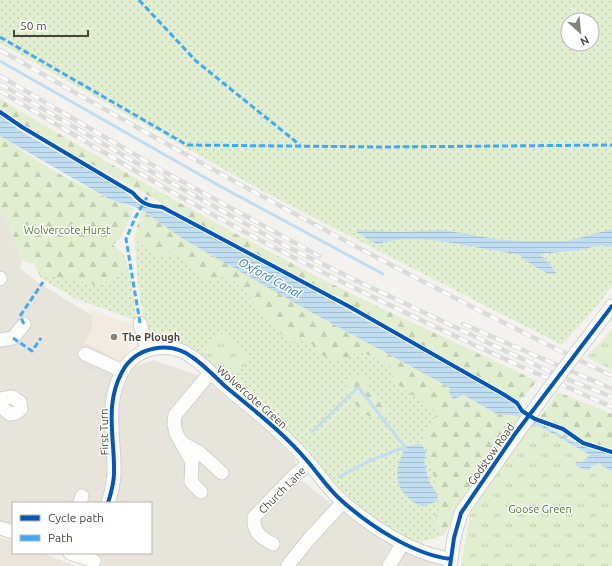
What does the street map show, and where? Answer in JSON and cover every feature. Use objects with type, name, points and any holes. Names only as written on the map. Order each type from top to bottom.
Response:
[{"type":"street","name":"Godstow Road","points":[[450,562],[454,538],[462,513],[515,434],[612,306]]},
{"type":"street","points":[[140,323],[147,350]]},
{"type":"street","points":[[0,340],[13,338],[24,324]]},
{"type":"street","name":"Wolvercote Green","points":[[147,350],[167,347],[192,356],[279,431],[309,463],[323,483],[343,502],[402,543],[450,562]]},
{"type":"street","name":"First Turn","points":[[108,502],[114,473],[111,414],[114,388],[123,371],[134,358],[147,350]]},
{"type":"street","points":[[85,354],[123,371]]},
{"type":"street","points":[[201,492],[191,482],[192,462],[181,442],[174,424],[176,415],[210,373]]},
{"type":"street","points":[[0,399],[12,397],[22,405],[21,409],[16,414],[10,414],[0,406]]},
{"type":"street","points":[[181,442],[200,453],[222,473]]},
{"type":"street","name":"Church Lane","points":[[273,544],[260,537],[254,527],[254,517],[292,477],[309,463]]},
{"type":"street","points":[[288,565],[343,502]]},
{"type":"street","points":[[0,528],[12,532]]},
{"type":"street","points":[[389,566],[402,543]]},
{"type":"street","points":[[73,554],[94,560]]},
{"type":"shaded area","points":[[0,210],[7,221],[22,260],[20,268],[40,284],[90,314],[93,318],[92,329],[77,361],[101,380],[153,360],[200,376],[270,433],[295,459],[298,480],[304,482],[366,529],[441,566],[94,566],[83,554],[152,554],[152,502],[12,502],[12,526],[0,521]]},
{"type":"shaded area","points":[[93,310],[133,325],[135,328],[132,340],[121,362],[101,380],[76,361],[92,329],[93,318],[90,314]]},
{"type":"shaded area","points":[[86,343],[121,362],[116,374],[101,380],[76,361]]},
{"type":"shaded area","points":[[0,537],[12,542],[12,554],[45,554],[75,566],[0,566]]},
{"type":"green space","points":[[0,0],[612,0],[612,286],[562,345],[264,192],[0,43]]},
{"type":"green space","points":[[0,99],[168,196],[295,265],[363,299],[537,381],[519,402],[25,127],[0,109]]},
{"type":"green space","name":"Wolvercote Hurst","points":[[0,136],[52,170],[109,199],[134,208],[122,236],[113,245],[124,254],[126,271],[100,286],[49,275],[41,278],[34,264],[22,260],[7,221],[0,210]]},
{"type":"green space","points":[[143,211],[230,265],[320,317],[509,416],[517,416],[521,421],[459,508],[444,535],[425,541],[412,543],[361,511],[168,344],[150,332],[143,315],[135,249],[136,233]]},
{"type":"green space","points":[[143,211],[183,239],[320,317],[449,387],[450,395],[459,398],[464,395],[509,416],[517,416],[521,421],[459,508],[444,535],[434,527],[434,519],[441,505],[424,436],[432,425],[437,412],[393,381],[390,365],[360,351],[341,361],[335,361],[318,353],[312,344],[302,341],[288,342],[237,283],[221,277],[213,281],[204,282],[195,268],[170,252],[163,257],[156,255],[134,240]]},
{"type":"green space","points":[[124,254],[132,283],[136,316],[135,320],[74,298],[41,278],[49,275],[126,271]]},
{"type":"green space","points":[[612,328],[612,370],[586,357],[604,339]]},
{"type":"green space","points":[[217,333],[229,335],[252,357],[233,379],[217,367],[204,353]]},
{"type":"green space","points":[[362,376],[380,401],[387,407],[386,416],[370,416],[365,414],[356,405],[346,385],[349,379]]},
{"type":"green space","points":[[558,392],[612,414],[612,455],[579,445],[537,422]]},
{"type":"green space","name":"Goose Green","points":[[529,424],[541,427],[590,455],[582,462],[591,467],[599,463],[612,472],[612,566],[461,566],[470,515],[517,439]]},
{"type":"water","name":"Oxford Canal","points":[[0,116],[22,132],[122,189],[139,204],[181,218],[493,391],[515,405],[520,413],[579,445],[612,455],[612,472],[599,463],[591,467],[591,469],[586,470],[575,465],[576,462],[582,462],[590,455],[541,427],[529,424],[517,416],[497,414],[464,395],[454,399],[450,395],[449,387],[320,317],[183,239],[141,209],[109,199],[0,136]]},
{"type":"water","points":[[612,229],[612,247],[600,245],[581,250],[539,254],[548,262],[557,274],[542,271],[518,254],[430,240],[395,240],[377,244],[356,232],[360,230],[399,232],[443,230],[496,239],[520,241],[568,241]]},
{"type":"water","points":[[417,444],[422,445],[426,452],[424,461],[429,481],[438,496],[437,501],[423,507],[413,502],[401,490],[397,475],[398,467],[405,447]]},
{"type":"waterway","points":[[0,61],[218,185],[383,274]]},
{"type":"waterway","points":[[312,432],[358,387],[405,447],[369,461],[339,477]]},
{"type":"railway","points":[[0,50],[303,219],[457,299],[612,376]]},
{"type":"railway","points":[[0,76],[163,171],[319,256]]},
{"type":"railway","points":[[0,84],[159,176],[284,245],[559,376],[612,397]]},
{"type":"railway","points":[[0,91],[176,194],[283,252],[446,332],[612,407]]},
{"type":"railway","points":[[463,324],[612,389]]},
{"type":"marked path","points":[[139,0],[196,61],[300,145]]},
{"type":"marked path","points":[[0,37],[187,145],[385,147],[612,145]]},
{"type":"marked path","points":[[140,323],[126,239],[135,218],[147,197]]},
{"type":"marked path","points":[[24,324],[20,316],[43,282]]},
{"type":"marked path","points":[[13,338],[32,351],[41,338]]},
{"type":"cycle path","points":[[0,112],[22,127],[133,193],[142,202],[149,205],[162,207],[350,307],[503,394],[517,403],[522,411],[535,419],[563,429],[583,443],[612,452]]},
{"type":"cycle path","points":[[450,566],[454,538],[461,513],[515,434],[612,306]]},
{"type":"cycle path","points":[[108,502],[114,477],[112,422],[113,397],[122,372],[128,363],[144,352],[153,349],[173,349],[183,352],[196,360],[269,423],[300,452],[337,497],[353,511],[393,538],[422,552],[451,559]]},
{"type":"place","name":"The Plough","points":[[114,337]]}]
